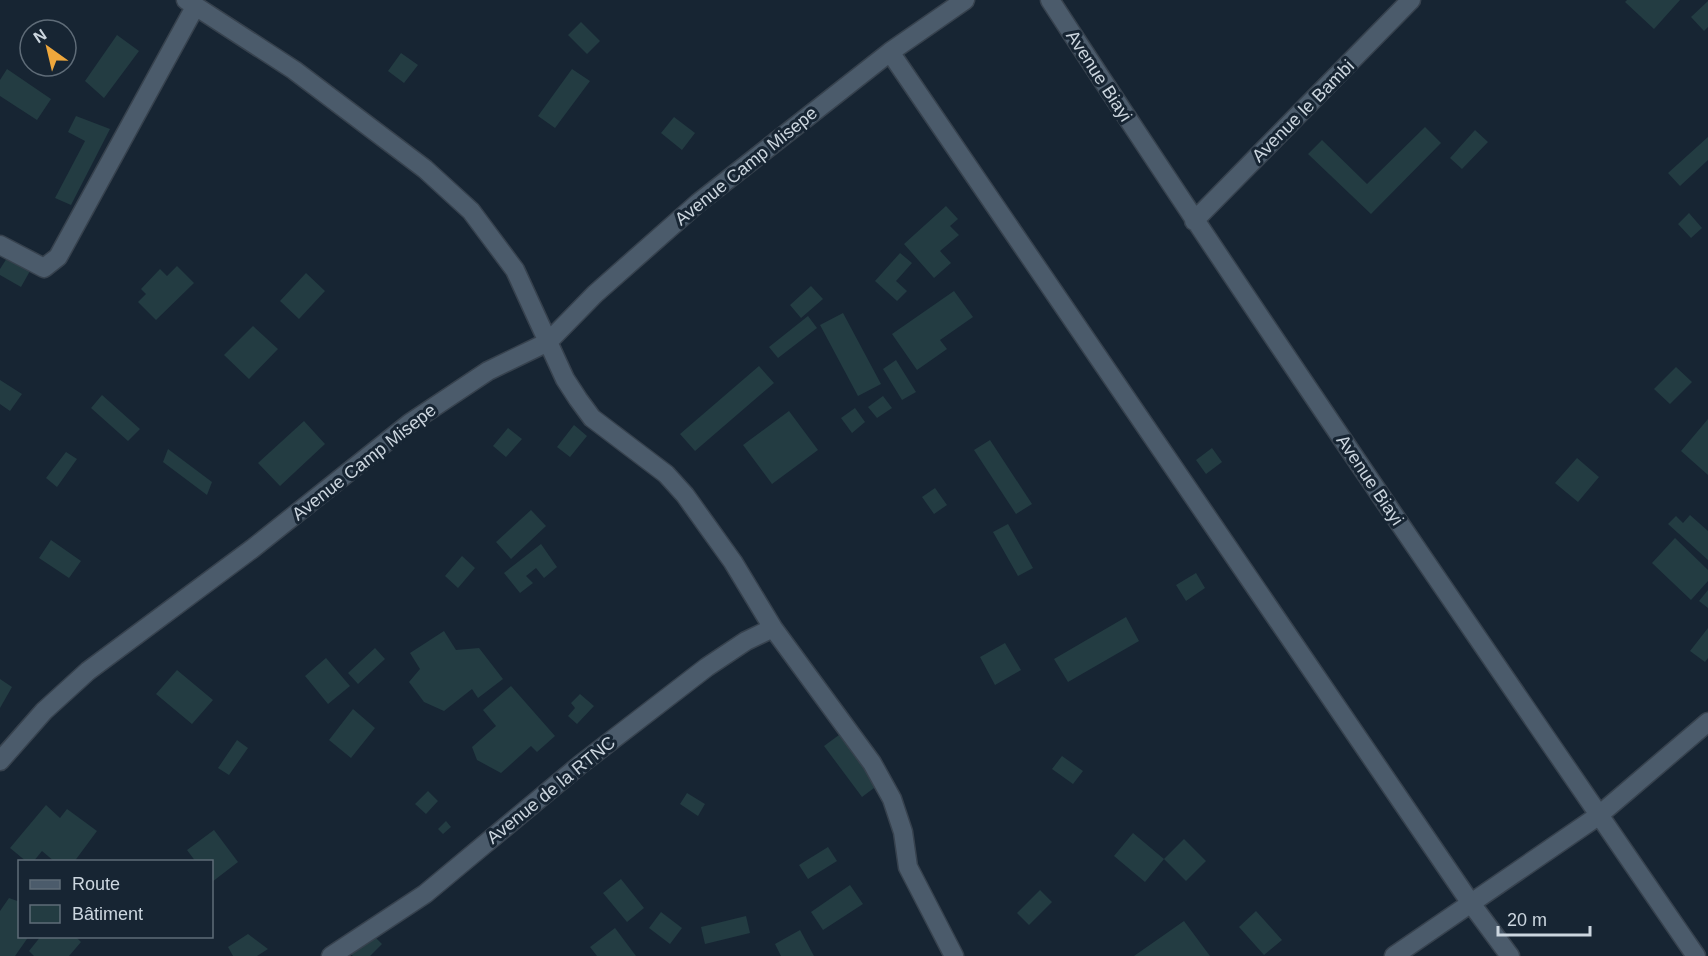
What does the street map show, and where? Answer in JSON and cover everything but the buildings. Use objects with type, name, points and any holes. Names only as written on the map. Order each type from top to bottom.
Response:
[{"type":"street","name":"Avenue Camp Misepe","points":[[0,761],[44,711],[88,671],[252,549],[381,444],[488,371],[548,342],[595,294],[699,202],[890,52],[964,0]]},
{"type":"street","name":"Avenue Biayi","points":[[1050,0],[1194,221],[1598,816],[1696,956]]},
{"type":"street","name":"Avenue le Bambi","points":[[1194,221],[1411,0]]},
{"type":"street","points":[[0,245],[44,268],[58,257],[190,3],[294,70],[425,169],[471,211],[515,270],[565,379],[592,418],[666,474],[698,512],[733,562],[773,628],[872,763],[892,799],[903,832],[908,867],[954,956]]},
{"type":"street","points":[[890,52],[1093,346],[1470,902],[1510,956]]},
{"type":"street","name":"Avenue de la RTNC","points":[[331,956],[425,894],[581,764],[707,667],[746,641],[773,628]]},
{"type":"street","points":[[1394,956],[1598,816],[1708,722]]}]
